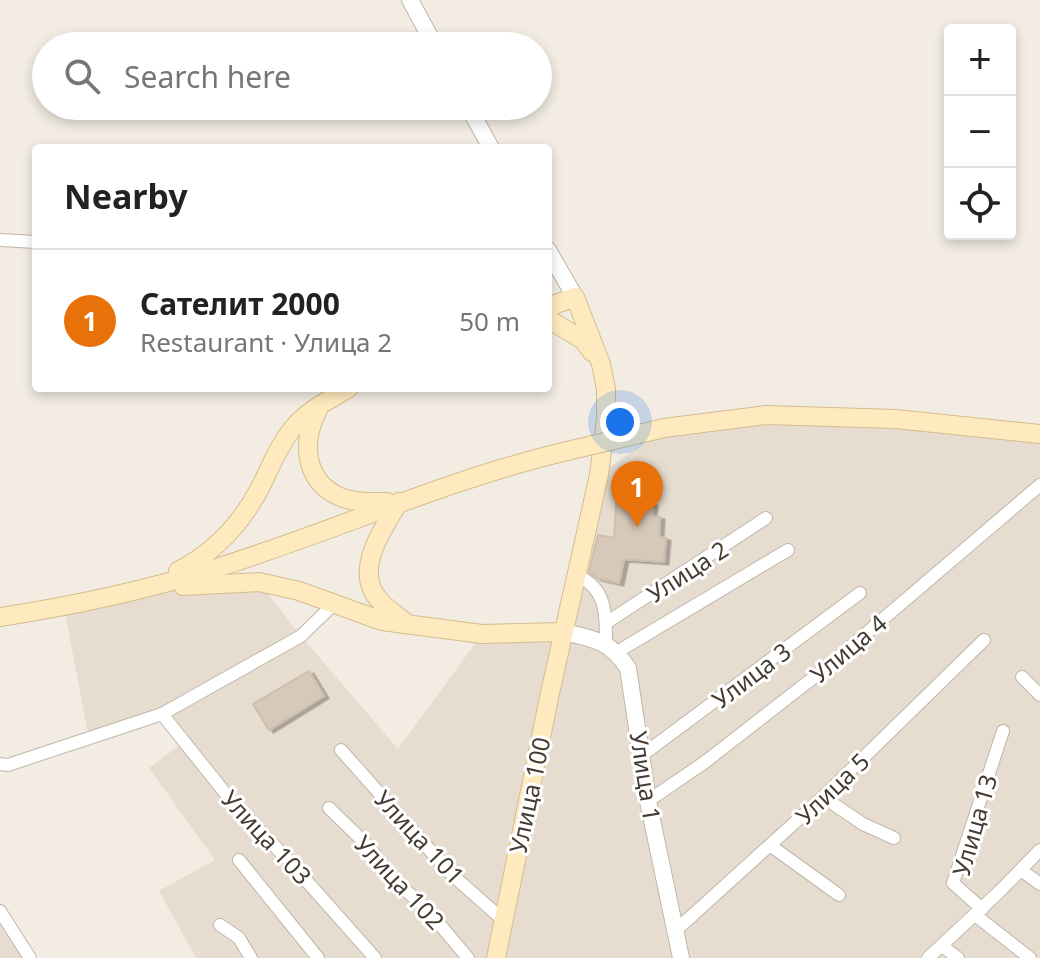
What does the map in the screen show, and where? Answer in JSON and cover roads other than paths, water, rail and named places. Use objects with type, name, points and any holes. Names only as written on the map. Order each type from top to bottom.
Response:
[{"type":"main road","points":[[552,306],[575,297]]},
{"type":"main road","name":"Улица 100","points":[[496,958],[599,475],[606,419],[606,389],[601,364],[575,297]]},
{"type":"main road","points":[[552,321],[583,340],[601,364]]},
{"type":"main road","points":[[140,590],[197,561],[221,542],[243,516],[291,430],[305,415],[342,392]]},
{"type":"main road","points":[[322,404],[309,427],[308,447],[312,471],[323,486],[339,497],[364,502],[399,502]]},
{"type":"main road","points":[[0,617],[140,590],[213,569],[501,467],[664,428],[766,415],[896,419],[1040,434]]},
{"type":"main road","points":[[399,502],[375,542],[370,563],[370,583],[378,600],[405,622]]},
{"type":"main road","points":[[140,590],[259,582],[299,591],[382,621],[482,634],[564,632]]},
{"type":"street","points":[[410,0],[427,32]]},
{"type":"street","points":[[476,120],[489,144]]},
{"type":"street","points":[[0,240],[32,242]]},
{"type":"street","points":[[552,257],[575,297]]},
{"type":"street","name":"Улица 4","points":[[648,801],[705,762],[822,671],[1040,485]]},
{"type":"street","name":"Улица 2","points":[[606,623],[766,518]]},
{"type":"street","points":[[564,632],[612,648],[788,550]]},
{"type":"street","points":[[578,576],[592,582],[600,593],[612,648]]},
{"type":"street","name":"Улица 3","points":[[641,756],[860,593]]},
{"type":"street","points":[[0,764],[8,765],[162,714],[301,636],[335,603]]},
{"type":"street","name":"Улица 5","points":[[674,932],[771,846],[984,640]]},
{"type":"street","name":"Улица 1","points":[[612,648],[628,668],[648,801],[681,958]]},
{"type":"street","points":[[1022,677],[1040,695]]},
{"type":"street","name":"Улица 103","points":[[162,714],[234,804],[375,958]]},
{"type":"street","name":"Улица 13","points":[[978,912],[953,883],[1003,731]]},
{"type":"street","name":"Улица 101","points":[[341,750],[451,874],[502,919]]},
{"type":"street","points":[[823,797],[863,824],[894,838]]},
{"type":"street","name":"Улица 102","points":[[329,808],[368,846],[395,881],[425,907],[468,958]]},
{"type":"street","points":[[771,846],[839,895]]},
{"type":"street","points":[[928,958],[1040,850]]},
{"type":"street","points":[[239,860],[318,958]]},
{"type":"street","points":[[1021,870],[1040,884]]},
{"type":"street","points":[[0,911],[29,957]]},
{"type":"street","points":[[978,912],[1030,958]]},
{"type":"street","points":[[220,925],[239,938],[251,958]]},
{"type":"street","points":[[942,946],[958,958]]},
{"type":"place","name":"Сателит 2000","points":[[637,527]]}]
